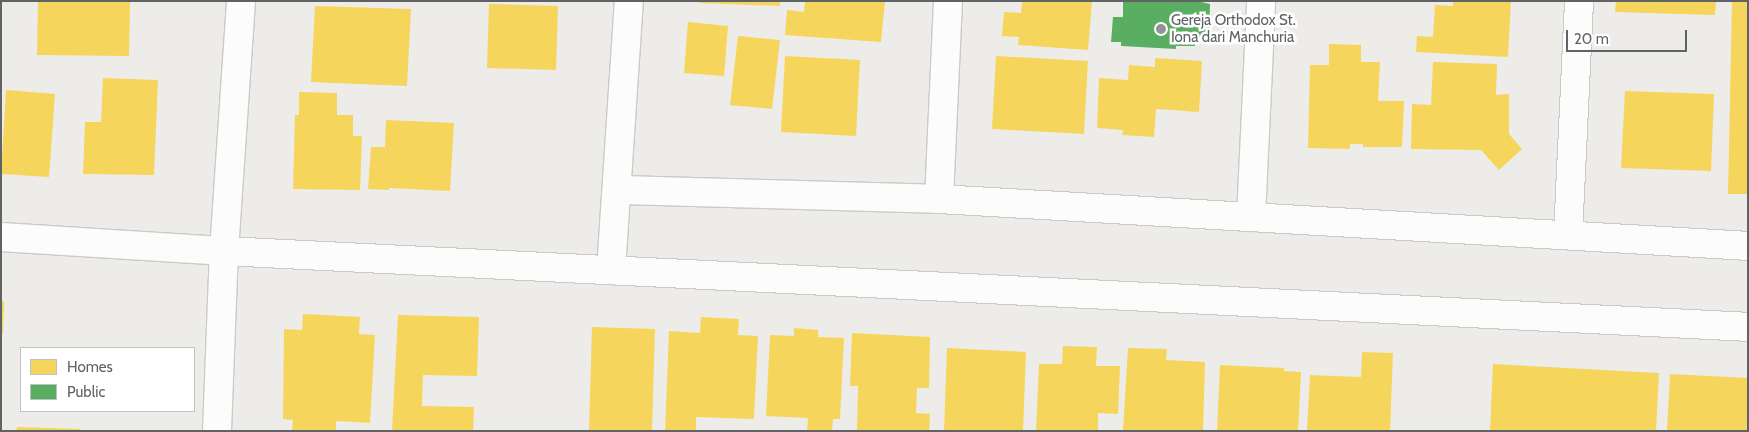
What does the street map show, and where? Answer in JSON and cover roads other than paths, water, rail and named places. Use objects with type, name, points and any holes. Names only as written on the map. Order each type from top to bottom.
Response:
[{"type":"street","points":[[217,431],[224,251],[241,1]]},
{"type":"street","points":[[611,270],[618,190],[629,1]]},
{"type":"street","points":[[939,199],[948,1]]},
{"type":"street","points":[[1251,217],[1261,1]]},
{"type":"street","points":[[1568,235],[1579,1]]},
{"type":"street","points":[[618,190],[939,199],[1748,246]]},
{"type":"street","points":[[1,237],[224,251],[1748,327]]},
{"type":"place","name":"Gereja Orthodox St. Iona dari Manchuria","points":[[1161,29]]}]
